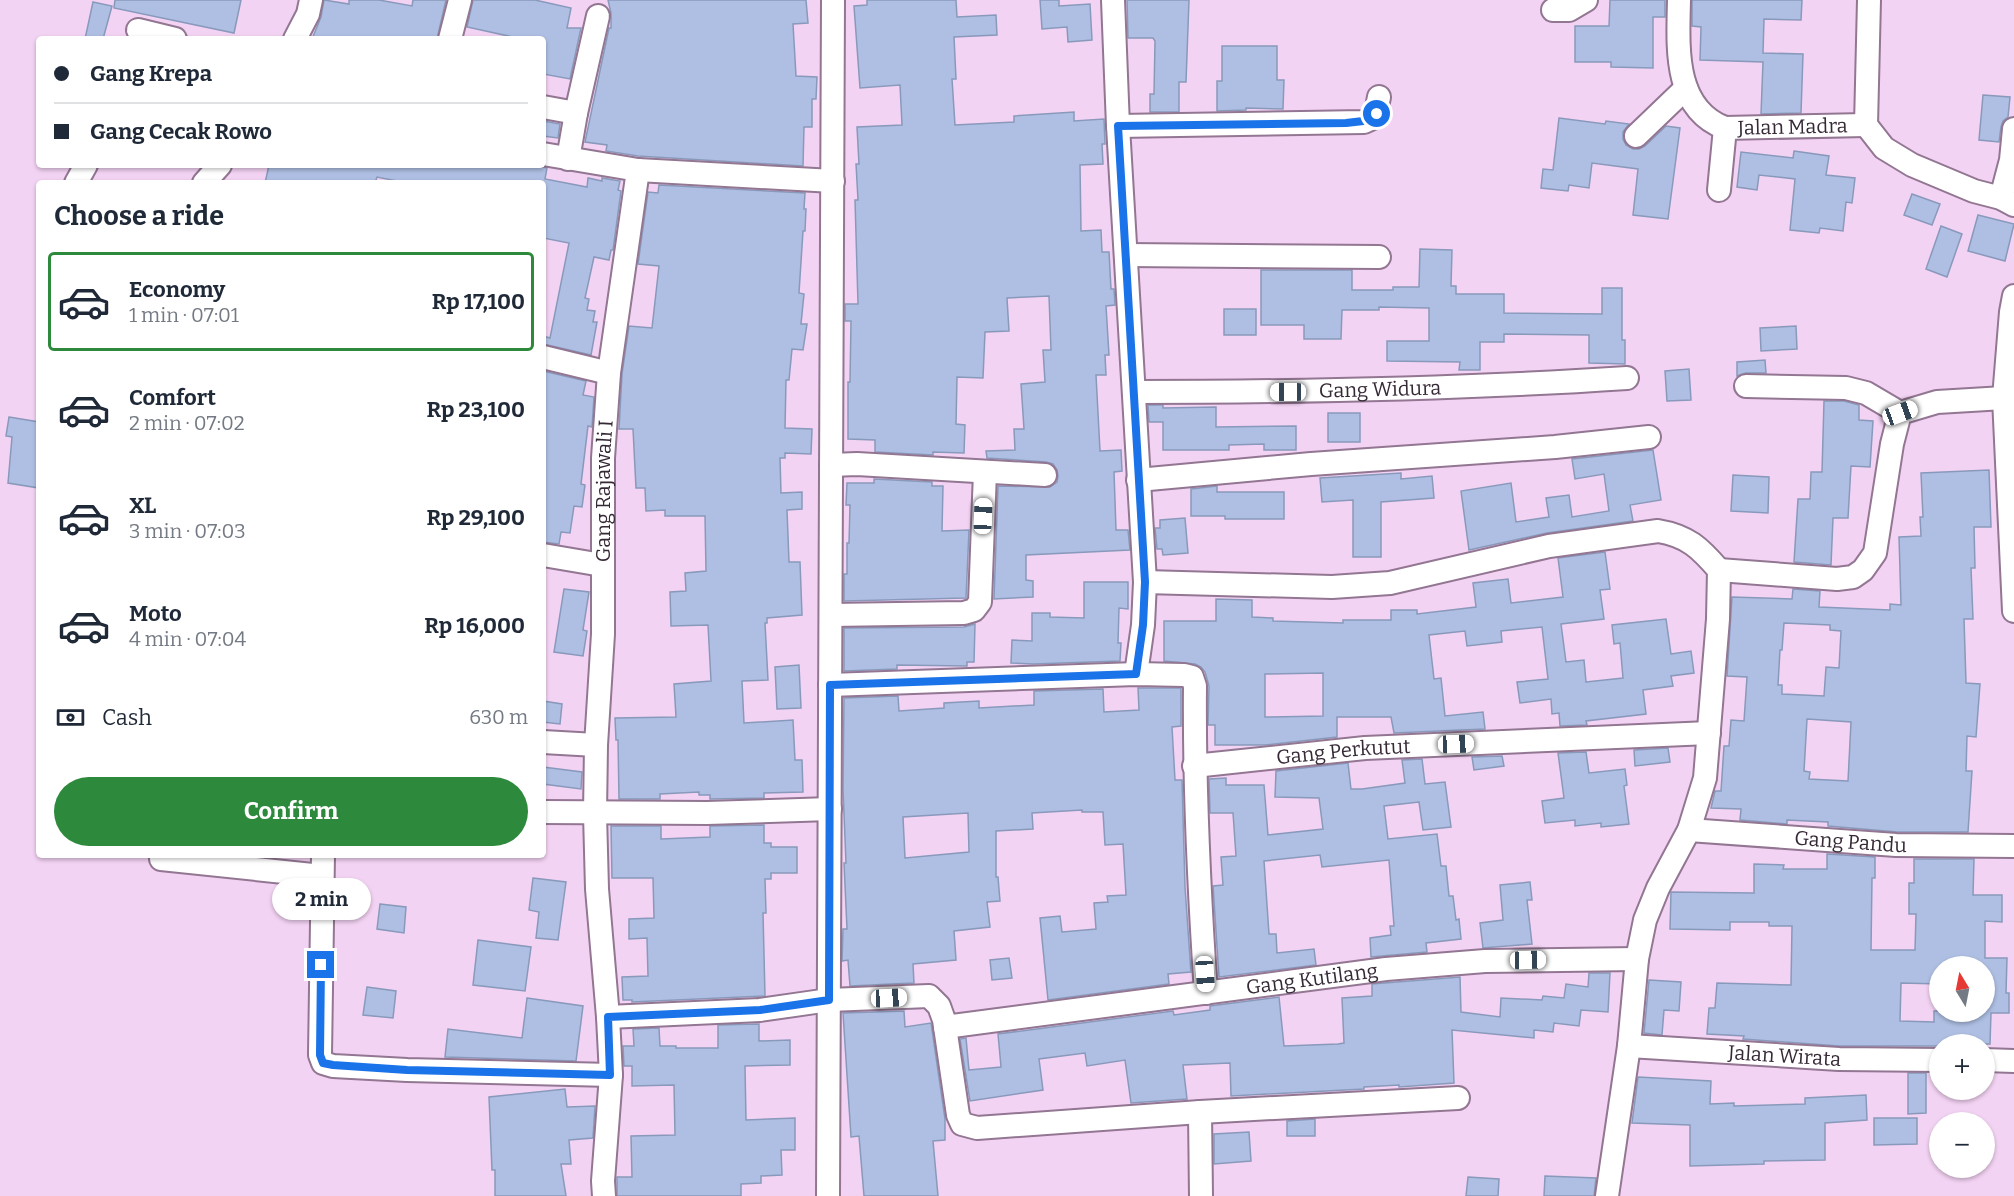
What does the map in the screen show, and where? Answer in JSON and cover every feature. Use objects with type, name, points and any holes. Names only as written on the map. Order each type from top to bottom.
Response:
[{"type":"street","points":[[297,36],[308,14],[311,0]]},
{"type":"street","points":[[451,36],[460,0]]},
{"type":"street","points":[[828,1196],[833,0]]},
{"type":"street","points":[[1113,0],[1118,126],[1145,582],[1143,625],[1136,674]]},
{"type":"street","points":[[1553,10],[1569,10],[1586,0]]},
{"type":"street","name":"Jalan Madra","points":[[1679,0],[1678,57],[1686,88],[1698,110],[1711,123],[1725,128],[1866,125]]},
{"type":"street","points":[[1869,0],[1866,125],[1884,148],[1912,165],[1974,191],[2008,202],[2014,129]]},
{"type":"street","points":[[568,159],[598,16]]},
{"type":"street","points":[[138,30],[163,36]]},
{"type":"street","points":[[1636,136],[1686,88]]},
{"type":"street","points":[[1118,126],[1364,122],[1375,117],[1379,97]]},
{"type":"street","points":[[546,108],[576,113]]},
{"type":"street","points":[[1719,190],[1725,128]]},
{"type":"street","points":[[546,155],[638,170],[832,181]]},
{"type":"street","points":[[207,180],[217,168]]},
{"type":"street","name":"Gang Rajawali I","points":[[604,1196],[610,1075],[608,1017],[597,890],[595,814],[596,745],[603,634],[603,458],[609,373],[638,170]]},
{"type":"street","points":[[1126,255],[1378,257]]},
{"type":"street","points":[[2014,296],[2004,398],[2014,611]]},
{"type":"street","points":[[546,358],[609,373]]},
{"type":"street","name":"Gang Widura","points":[[1134,392],[1333,391],[1480,387],[1627,378]]},
{"type":"street","points":[[1746,386],[1846,388],[1866,393],[1900,413],[1937,402],[2004,398]]},
{"type":"street","points":[[1145,582],[1332,587],[1390,583],[1549,546],[1658,531],[1676,534],[1694,543],[1719,570],[1837,579],[1853,577],[1863,570],[1875,553],[1892,444],[1900,413]]},
{"type":"street","points":[[1138,480],[1311,464],[1555,447],[1649,437]]},
{"type":"street","points":[[831,465],[857,464],[1046,475]]},
{"type":"street","points":[[831,615],[964,613],[974,610],[980,602],[985,472]]},
{"type":"street","points":[[546,556],[602,565]]},
{"type":"street","points":[[1607,1196],[1629,1046],[1637,959],[1645,920],[1658,888],[1689,830],[1705,778],[1718,619],[1719,570]]},
{"type":"street","points":[[830,685],[1136,674],[1192,677],[1195,686],[1194,766],[1197,855],[1206,993]]},
{"type":"street","name":"Gang Perkutut","points":[[1194,766],[1365,748],[1709,733]]},
{"type":"street","points":[[546,742],[596,745]]},
{"type":"street","points":[[546,812],[707,813],[830,809]]},
{"type":"street","name":"Gang Pandu","points":[[1689,830],[1896,845],[2014,846]]},
{"type":"street","points":[[161,859],[322,865],[320,1055],[323,1063],[407,1070],[610,1075]]},
{"type":"street","name":"Gang Kutilang","points":[[945,1027],[1386,969],[1485,961],[1637,959]]},
{"type":"street","points":[[608,1017],[760,1010],[829,1000],[929,996],[939,1006],[945,1027],[958,1115],[962,1124],[977,1128],[1200,1112],[1458,1098]]},
{"type":"street","name":"Jalan Wirata","points":[[1629,1046],[1839,1059],[1929,1060]]},
{"type":"street","points":[[1995,1060],[2014,1061]]},
{"type":"street","points":[[1200,1112],[1201,1196]]},
{"type":"building","points":[[115,0],[241,0],[234,33],[114,8]]},
{"type":"building","points":[[324,0],[349,4],[349,0],[379,0],[412,6],[413,0],[446,0],[438,36],[313,36],[321,17]]},
{"type":"building","points":[[473,0],[535,0],[571,8],[567,28],[581,28],[570,79],[546,75],[546,36],[508,36],[467,27]]},
{"type":"building","points":[[608,0],[806,0],[808,23],[793,24],[796,76],[817,77],[816,99],[812,99],[812,127],[804,127],[803,166],[638,156],[606,151],[607,145],[585,142],[609,28],[611,28]]},
{"type":"building","points":[[867,0],[956,0],[957,17],[996,15],[997,35],[954,37],[956,79],[952,79],[955,125],[1014,122],[1014,116],[1074,112],[1074,121],[1104,119],[1103,164],[1080,165],[1081,231],[1101,230],[1102,252],[1109,252],[1111,289],[1114,289],[1115,305],[1106,306],[1109,355],[1105,355],[1106,375],[1096,375],[1100,451],[1121,450],[1122,471],[1114,472],[1116,530],[1128,530],[1130,550],[1026,555],[1026,580],[1033,581],[1033,597],[994,599],[998,486],[1050,487],[1057,482],[1057,470],[1053,464],[1046,462],[987,458],[986,451],[1015,450],[1014,429],[1024,429],[1021,384],[1045,382],[1043,350],[1051,350],[1049,296],[1007,298],[1009,331],[985,332],[983,378],[957,377],[956,424],[965,425],[964,453],[933,452],[933,455],[875,452],[875,440],[848,439],[851,321],[845,321],[845,304],[858,304],[855,200],[858,200],[856,164],[859,164],[857,127],[902,125],[900,85],[860,88],[854,6],[867,5]]},
{"type":"building","points":[[1040,0],[1059,0],[1059,6],[1090,4],[1092,40],[1068,42],[1067,27],[1042,29]]},
{"type":"building","points":[[1127,0],[1189,0],[1186,82],[1179,82],[1179,112],[1150,112],[1150,94],[1154,94],[1155,41],[1153,38],[1128,38]]},
{"type":"building","points":[[1610,0],[1665,0],[1665,17],[1653,17],[1653,68],[1611,67],[1611,62],[1575,62],[1575,26],[1609,26]]},
{"type":"building","points":[[1692,0],[1802,0],[1801,20],[1764,19],[1763,53],[1803,54],[1801,113],[1761,114],[1763,62],[1700,60],[1701,27],[1692,26]]},
{"type":"building","points":[[93,2],[112,6],[104,36],[86,36]]},
{"type":"building","points":[[1222,46],[1277,46],[1277,80],[1284,80],[1283,109],[1246,108],[1246,110],[1217,111],[1217,81],[1222,81]]},
{"type":"building","points":[[1983,95],[2010,97],[2008,117],[2003,121],[1999,142],[1979,140]]},
{"type":"building","points":[[1559,118],[1605,124],[1606,121],[1629,124],[1623,132],[1623,139],[1626,145],[1633,149],[1645,146],[1666,126],[1680,128],[1668,219],[1633,215],[1638,169],[1592,163],[1589,188],[1569,185],[1568,191],[1541,188],[1543,169],[1553,170]]},
{"type":"building","points":[[546,122],[560,124],[558,138],[546,136]]},
{"type":"building","points":[[1794,151],[1829,156],[1826,175],[1855,178],[1852,203],[1846,202],[1843,231],[1820,228],[1819,233],[1790,230],[1795,179],[1759,175],[1757,190],[1737,187],[1741,152],[1793,158]]},
{"type":"building","points":[[268,168],[546,168],[547,168],[545,179],[587,187],[588,178],[620,181],[618,190],[621,191],[613,250],[611,250],[609,260],[594,257],[585,298],[589,299],[587,310],[595,311],[593,322],[597,322],[591,355],[546,345],[546,337],[550,338],[569,243],[546,239],[546,180],[392,180],[377,177],[376,180],[266,180]]},
{"type":"building","points":[[659,185],[805,193],[805,231],[803,231],[799,293],[804,294],[801,324],[807,324],[803,350],[792,349],[789,380],[786,380],[785,428],[812,429],[811,454],[785,453],[785,458],[780,458],[781,493],[802,492],[802,509],[787,510],[789,562],[800,562],[802,615],[767,618],[767,623],[765,623],[768,680],[742,681],[744,723],[793,720],[795,760],[802,760],[803,792],[764,793],[764,798],[710,799],[710,795],[699,795],[699,792],[660,794],[660,799],[619,799],[618,740],[616,740],[615,718],[676,717],[674,684],[711,681],[708,625],[671,626],[670,592],[686,591],[685,573],[706,571],[705,516],[665,516],[665,510],[646,511],[645,488],[636,488],[633,429],[619,429],[622,374],[629,326],[652,328],[659,266],[638,264],[648,192],[658,193]]},
{"type":"building","points":[[1912,194],[1940,204],[1932,225],[1904,215]]},
{"type":"building","points":[[1978,215],[2014,224],[2005,261],[1968,251]]},
{"type":"building","points":[[1941,226],[1962,234],[1947,277],[1926,269]]},
{"type":"building","points":[[1420,249],[1452,250],[1451,286],[1456,286],[1456,294],[1504,294],[1504,313],[1602,314],[1602,288],[1622,288],[1622,340],[1625,340],[1625,364],[1589,363],[1589,335],[1504,334],[1504,342],[1480,342],[1480,370],[1459,370],[1460,362],[1387,361],[1387,341],[1429,341],[1429,308],[1379,307],[1379,310],[1342,310],[1341,339],[1304,339],[1304,325],[1261,325],[1261,270],[1352,270],[1352,290],[1393,290],[1393,287],[1419,287]]},
{"type":"building","points":[[1224,309],[1256,309],[1256,335],[1224,335]]},
{"type":"building","points":[[1796,326],[1797,349],[1761,351],[1760,328]]},
{"type":"building","points":[[1765,360],[1766,373],[1746,373],[1737,376],[1737,362]]},
{"type":"building","points":[[1689,369],[1691,400],[1667,401],[1665,371]]},
{"type":"building","points":[[546,372],[586,381],[583,395],[594,397],[592,427],[588,426],[581,484],[585,485],[582,507],[574,506],[570,533],[561,532],[559,544],[546,542]]},
{"type":"building","points":[[1824,401],[1844,401],[1859,405],[1859,420],[1873,421],[1870,467],[1851,466],[1848,518],[1833,518],[1831,565],[1794,562],[1798,499],[1810,499],[1811,472],[1822,472]]},
{"type":"building","points":[[1148,405],[1163,405],[1163,408],[1216,407],[1216,427],[1296,426],[1296,450],[1264,450],[1264,444],[1229,445],[1229,450],[1163,450],[1163,422],[1149,422]]},
{"type":"building","points":[[1328,413],[1360,413],[1360,442],[1328,442]]},
{"type":"building","points":[[9,417],[36,422],[36,488],[8,483],[12,437],[6,436]]},
{"type":"building","points":[[1653,450],[1661,500],[1630,505],[1633,521],[1547,533],[1469,550],[1461,491],[1511,483],[1516,522],[1549,517],[1546,498],[1569,495],[1572,517],[1609,511],[1604,474],[1575,479],[1572,459]]},
{"type":"building","points":[[1989,470],[1991,527],[1974,527],[1975,568],[1971,568],[1973,619],[1964,619],[1966,683],[1980,684],[1976,737],[1967,736],[1966,771],[1972,771],[1968,832],[1897,832],[1828,826],[1828,822],[1787,820],[1787,824],[1740,820],[1741,809],[1711,808],[1715,791],[1721,791],[1724,746],[1729,746],[1731,720],[1744,721],[1747,677],[1727,676],[1732,597],[1792,599],[1793,589],[1820,591],[1819,607],[1890,610],[1890,604],[1901,605],[1899,537],[1921,536],[1920,517],[1923,517],[1921,473]],"holes":[[[1784,623],[1830,625],[1830,630],[1841,631],[1839,668],[1826,667],[1824,696],[1782,694],[1782,685],[1778,685]],[[1807,719],[1851,722],[1848,781],[1809,779],[1810,772],[1804,771]]]},
{"type":"building","points":[[1401,473],[1401,479],[1432,476],[1434,498],[1381,502],[1381,557],[1353,557],[1353,500],[1322,502],[1320,478]]},
{"type":"building","points":[[1733,475],[1769,477],[1768,513],[1731,511]]},
{"type":"building","points":[[874,479],[932,482],[932,486],[943,486],[942,531],[969,530],[966,598],[844,601],[850,505],[846,505],[847,483],[874,483]]},
{"type":"building","points":[[1217,486],[1217,492],[1284,492],[1284,519],[1225,519],[1225,516],[1191,516],[1191,489]]},
{"type":"building","points":[[1185,518],[1188,553],[1163,555],[1162,549],[1157,549],[1155,528],[1160,528],[1160,520]]},
{"type":"building","points":[[1605,552],[1610,589],[1600,590],[1604,619],[1561,624],[1566,662],[1584,660],[1586,682],[1623,678],[1620,643],[1614,644],[1612,625],[1666,619],[1671,654],[1691,651],[1694,673],[1671,676],[1673,686],[1643,690],[1646,714],[1586,721],[1587,725],[1560,726],[1559,713],[1552,714],[1551,699],[1520,703],[1517,682],[1548,679],[1542,627],[1501,631],[1502,642],[1467,646],[1465,631],[1429,635],[1434,679],[1441,678],[1445,716],[1483,712],[1485,729],[1394,733],[1391,717],[1337,717],[1337,737],[1265,745],[1215,745],[1215,725],[1208,725],[1209,686],[1205,672],[1195,664],[1164,661],[1164,621],[1216,621],[1216,599],[1252,600],[1252,617],[1273,618],[1273,621],[1343,623],[1343,620],[1391,620],[1391,610],[1417,610],[1417,614],[1476,607],[1473,583],[1508,579],[1511,603],[1563,597],[1558,558]],"holes":[[[1323,673],[1323,716],[1265,717],[1265,674]]]},
{"type":"building","points":[[1084,582],[1128,582],[1128,609],[1119,608],[1120,661],[1011,663],[1012,640],[1032,641],[1032,613],[1050,613],[1050,617],[1084,618]]},
{"type":"building","points":[[564,589],[589,592],[583,630],[587,631],[583,656],[554,652]]},
{"type":"building","points":[[975,624],[974,662],[967,662],[967,666],[897,665],[897,669],[844,671],[844,628],[964,627]]},
{"type":"building","points":[[799,665],[801,708],[777,709],[775,667]]},
{"type":"building","points":[[1138,688],[1181,688],[1181,726],[1172,727],[1175,780],[1182,780],[1185,887],[1191,972],[1168,974],[1169,984],[1048,1000],[1040,918],[1060,916],[1062,932],[1096,929],[1094,903],[1108,902],[1107,896],[1126,895],[1123,844],[1105,845],[1103,812],[1082,812],[1082,810],[1032,813],[1033,829],[996,831],[996,877],[998,877],[1000,901],[987,902],[990,927],[954,931],[956,960],[913,964],[914,983],[850,986],[848,960],[842,961],[843,929],[847,929],[843,789],[844,698],[898,696],[899,711],[944,708],[944,703],[979,701],[979,708],[1034,705],[1034,691],[1103,689],[1104,712],[1139,710]],"holes":[[[968,813],[969,852],[905,858],[903,817]]]},
{"type":"building","points":[[546,701],[562,704],[560,724],[546,722]]},
{"type":"building","points":[[1668,748],[1670,762],[1635,766],[1634,750]]},
{"type":"building","points":[[1586,752],[1589,773],[1625,769],[1627,785],[1624,786],[1629,824],[1601,827],[1601,823],[1575,826],[1575,820],[1545,823],[1542,801],[1564,798],[1558,753]]},
{"type":"building","points":[[1502,756],[1504,766],[1474,770],[1472,757]]},
{"type":"building","points":[[1422,759],[1425,784],[1445,782],[1451,827],[1423,830],[1419,802],[1384,806],[1388,839],[1437,834],[1441,866],[1446,866],[1449,896],[1453,896],[1461,939],[1426,943],[1427,952],[1371,957],[1370,938],[1391,935],[1390,926],[1394,926],[1389,860],[1322,867],[1320,855],[1264,861],[1269,934],[1276,934],[1277,953],[1314,949],[1316,965],[1219,977],[1213,886],[1223,885],[1221,857],[1236,856],[1233,813],[1210,813],[1209,779],[1226,778],[1226,785],[1264,785],[1268,835],[1323,829],[1319,798],[1275,797],[1276,771],[1348,763],[1351,789],[1362,789],[1405,783],[1402,760]]},
{"type":"building","points":[[546,767],[582,772],[581,789],[546,784]]},
{"type":"building","points":[[764,825],[764,843],[771,843],[771,847],[797,847],[797,873],[771,873],[771,879],[765,879],[766,913],[763,913],[765,996],[632,1002],[632,1000],[623,1000],[622,977],[648,976],[647,938],[629,939],[629,919],[654,918],[653,878],[612,878],[611,826],[661,826],[661,839],[710,837],[710,826]]},
{"type":"building","points":[[1827,854],[1875,857],[1875,878],[1872,878],[1871,950],[1915,950],[1916,914],[1909,914],[1909,883],[1914,883],[1914,859],[1974,859],[1973,895],[2002,895],[2002,922],[1985,921],[1985,956],[1929,956],[1929,984],[1901,983],[1900,1021],[1991,1022],[1990,1034],[1929,1034],[1929,1046],[1839,1046],[1707,1034],[1709,1008],[1715,1008],[1717,983],[1791,985],[1792,926],[1769,926],[1769,922],[1730,922],[1730,930],[1670,929],[1671,892],[1754,893],[1754,864],[1784,865],[1783,869],[1827,869]]},
{"type":"building","points":[[533,878],[566,882],[558,940],[536,938],[539,912],[529,910]]},
{"type":"building","points":[[1530,882],[1532,900],[1527,900],[1532,944],[1483,948],[1480,923],[1503,920],[1500,885]]},
{"type":"building","points":[[380,904],[406,907],[404,933],[377,929]]},
{"type":"building","points":[[478,940],[531,947],[525,991],[473,985]]},
{"type":"building","points":[[1009,958],[1012,978],[992,980],[990,960]]},
{"type":"building","points":[[1995,958],[2007,958],[2006,993],[2009,993],[2009,1013],[1995,1013]]},
{"type":"building","points":[[1589,973],[1610,973],[1608,1012],[1581,1010],[1579,1026],[1554,1023],[1553,1032],[1534,1030],[1534,1038],[1452,1030],[1454,1083],[1231,1096],[1230,1063],[1183,1065],[1187,1099],[1131,1103],[1125,1060],[1087,1066],[1085,1053],[1039,1059],[1043,1090],[970,1101],[960,1039],[966,1038],[969,1070],[1001,1067],[998,1034],[1173,1011],[1174,1015],[1210,1010],[1210,1006],[1279,997],[1284,1046],[1338,1044],[1344,1043],[1342,998],[1372,996],[1372,984],[1460,977],[1461,1012],[1500,1017],[1501,998],[1542,1000],[1543,996],[1564,998],[1566,984],[1588,987]]},
{"type":"building","points":[[1649,980],[1681,982],[1679,1011],[1664,1010],[1662,1035],[1644,1033]]},
{"type":"building","points":[[367,987],[396,991],[393,1018],[363,1015]]},
{"type":"building","points":[[527,998],[583,1006],[576,1061],[445,1057],[448,1029],[522,1038]]},
{"type":"building","points":[[904,1011],[905,1027],[931,1023],[945,1119],[945,1140],[933,1141],[938,1196],[864,1196],[859,1136],[851,1137],[843,1013]]},
{"type":"building","points":[[759,1024],[759,1041],[790,1040],[790,1065],[745,1066],[746,1120],[795,1118],[795,1150],[781,1150],[782,1175],[761,1176],[761,1183],[741,1184],[741,1196],[617,1196],[617,1177],[632,1177],[631,1136],[675,1135],[674,1085],[632,1086],[632,1066],[624,1066],[623,1046],[634,1046],[633,1029],[659,1028],[660,1046],[718,1048],[718,1025]]},
{"type":"building","points":[[1908,1073],[1926,1073],[1926,1113],[1908,1114]]},
{"type":"building","points":[[1638,1077],[1711,1081],[1710,1104],[1734,1103],[1734,1106],[1805,1104],[1805,1098],[1866,1095],[1867,1120],[1825,1123],[1825,1160],[1690,1166],[1690,1125],[1632,1123]]},
{"type":"building","points":[[565,1089],[567,1107],[595,1106],[593,1138],[569,1140],[571,1164],[561,1164],[566,1196],[495,1196],[489,1097]]},
{"type":"building","points":[[1874,1118],[1917,1118],[1917,1144],[1874,1145]]},
{"type":"building","points":[[1315,1119],[1315,1136],[1287,1136],[1287,1121]]},
{"type":"building","points":[[1249,1132],[1251,1161],[1214,1164],[1214,1134]]},
{"type":"building","points":[[1545,1176],[1596,1178],[1594,1196],[1544,1196]]},
{"type":"building","points":[[1468,1177],[1499,1179],[1498,1196],[1466,1196]]},
{"type":"route","points":[[321,965],[320,1055],[323,1063],[328,1065],[407,1070],[610,1075],[608,1017],[760,1010],[829,1000],[830,685],[1136,674],[1143,625],[1145,582],[1118,126],[1346,123],[1372,120],[1377,114]]}]
